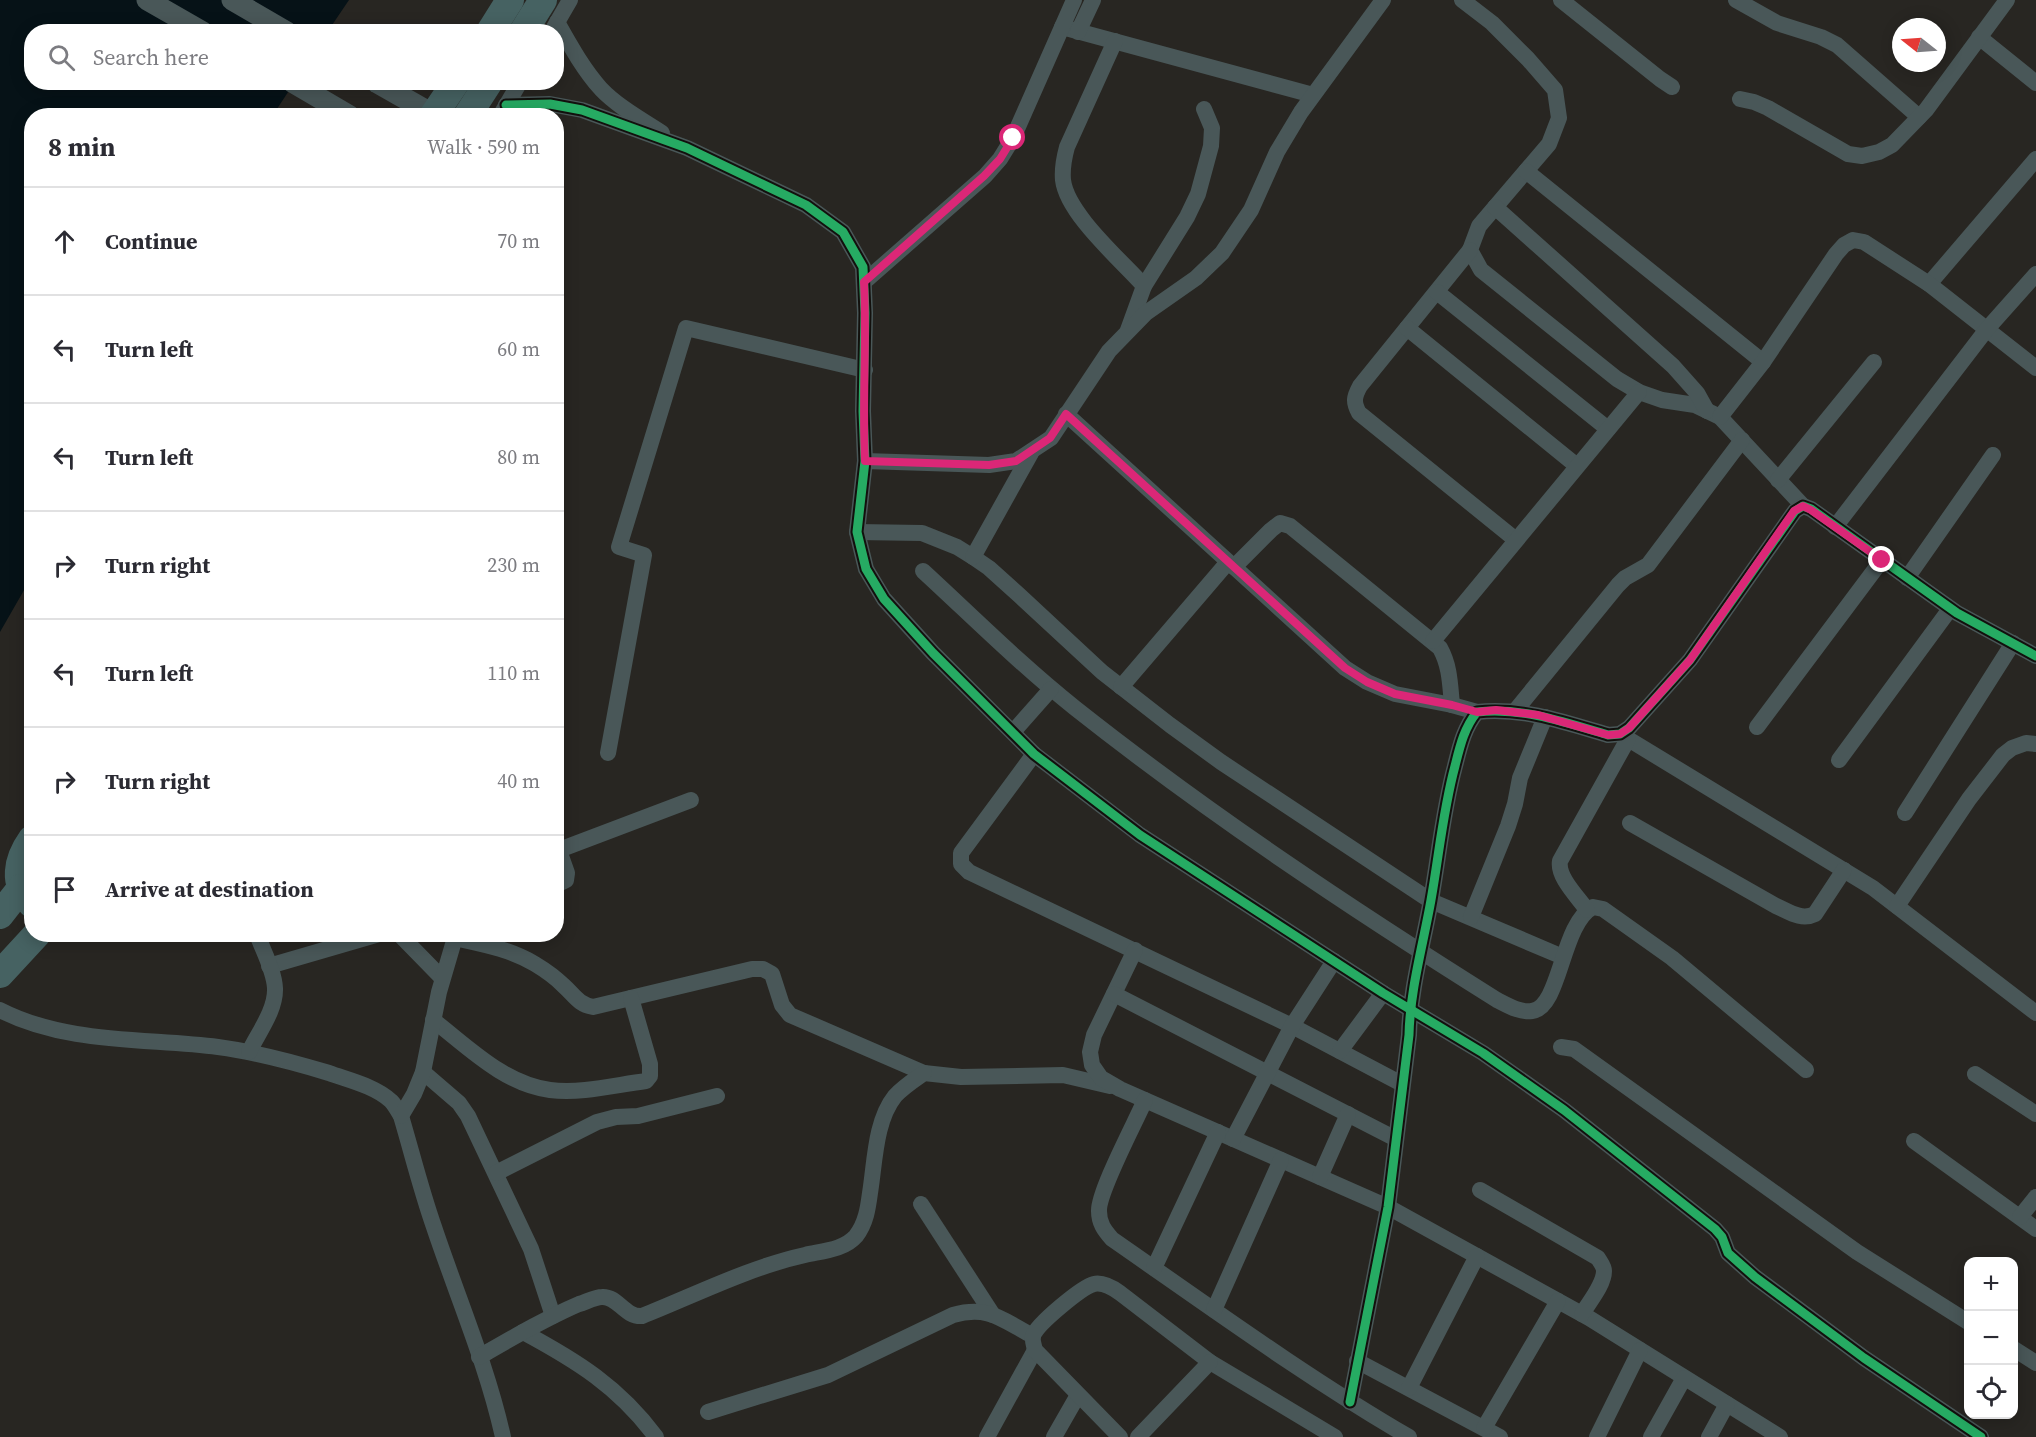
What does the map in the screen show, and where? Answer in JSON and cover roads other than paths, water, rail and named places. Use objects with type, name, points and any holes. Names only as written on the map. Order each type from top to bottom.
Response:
[{"type":"highway","points":[[495,24],[510,0]]},
{"type":"highway","points":[[438,108],[450,90]]},
{"type":"highway","points":[[472,108],[484,90]]},
{"type":"highway","points":[[24,849],[18,870],[24,890]]},
{"type":"highway","points":[[0,915],[24,897]]},
{"type":"highway","points":[[0,974],[30,942]]},
{"type":"street","points":[[147,0],[189,24]]},
{"type":"street","points":[[232,0],[273,24]]},
{"type":"street","points":[[550,18],[570,0]]},
{"type":"street","points":[[1070,30],[1074,0]]},
{"type":"street","points":[[864,282],[984,176],[1000,159],[1070,30],[1093,0]]},
{"type":"street","points":[[865,461],[989,465],[1016,461],[1050,438],[1109,351],[1146,313],[1196,278],[1222,254],[1251,210],[1276,152],[1313,95],[1383,0]]},
{"type":"street","points":[[1462,0],[1492,23],[1555,90],[1559,118],[1549,144],[1479,226],[1470,250],[1354,396],[1359,413],[1516,540]]},
{"type":"street","points":[[1561,0],[1672,87]]},
{"type":"street","points":[[1736,0],[1777,23],[1814,34],[1837,45],[1919,117]]},
{"type":"street","points":[[1740,99],[1768,108],[1848,154],[1862,156],[1879,152],[1892,145],[1919,117],[2007,0]]},
{"type":"street","points":[[1070,30],[1313,95]]},
{"type":"street","points":[[1979,37],[2036,83]]},
{"type":"street","points":[[564,38],[602,90],[687,148]]},
{"type":"street","points":[[1115,41],[1070,139],[1063,163],[1063,179],[1067,195],[1077,212],[1144,286]]},
{"type":"street","points":[[306,90],[336,108]]},
{"type":"street","points":[[389,90],[421,108]]},
{"type":"street","points":[[504,108],[515,90]]},
{"type":"street","points":[[519,108],[550,104],[582,110],[687,148],[806,205],[843,232],[863,267],[865,461],[857,532],[866,569],[884,599],[933,653],[1034,754],[1140,835],[1383,993],[1483,1053],[1564,1110],[1715,1229],[1722,1237],[1728,1253],[1755,1277],[1864,1358],[1981,1437]]},
{"type":"street","points":[[1127,333],[1144,286],[1198,194],[1211,146],[1212,128],[1204,109]]},
{"type":"street","points":[[1929,284],[2036,159]]},
{"type":"street","points":[[1526,171],[1763,362]]},
{"type":"street","points":[[1495,207],[1674,366],[1713,414],[1742,440],[1803,506],[1950,609],[2036,656]]},
{"type":"street","points":[[1713,414],[1763,362],[1836,254],[1844,245],[1853,240],[1864,242],[1929,284],[2036,368]]},
{"type":"street","points":[[1470,250],[1481,270],[1617,379],[1639,392],[1662,400],[1695,405],[1713,414]]},
{"type":"street","points":[[1835,527],[1987,329],[2036,274]]},
{"type":"street","points":[[1437,292],[1608,429]]},
{"type":"street","points":[[608,753],[644,555],[619,547],[686,328],[865,370]]},
{"type":"street","points":[[1407,328],[1577,466]]},
{"type":"street","points":[[1778,480],[1874,362]]},
{"type":"street","points":[[1433,640],[1639,392]]},
{"type":"street","points":[[1066,414],[1345,668],[1367,682],[1395,694],[1477,712],[1515,711],[1624,737],[1873,888],[2036,1013]]},
{"type":"street","points":[[1515,711],[1618,585],[1625,578],[1648,565],[1742,440]]},
{"type":"street","points":[[973,557],[1033,450]]},
{"type":"street","points":[[1907,578],[1993,455]]},
{"type":"street","points":[[1587,910],[1562,875],[1559,867],[1560,861],[1624,737],[1629,728],[1690,660],[1794,511],[1803,506]]},
{"type":"street","points":[[1121,687],[1231,564],[1280,523],[1290,526],[1433,640],[1446,658],[1452,705]]},
{"type":"street","points":[[857,532],[922,533],[957,547],[989,568],[1102,672],[1221,762],[1431,900],[1563,957]]},
{"type":"street","points":[[1757,727],[1882,560]]},
{"type":"street","points":[[923,571],[1051,689],[1124,746],[1263,848],[1497,1000],[1524,1012],[1534,1011],[1543,1006],[1552,990],[1572,933],[1587,910],[1593,907],[1603,909],[1672,958],[1806,1070]]},
{"type":"street","points":[[1839,759],[1950,609]]},
{"type":"street","points":[[1905,813],[2013,643]]},
{"type":"street","points":[[1013,732],[1051,689]]},
{"type":"street","points":[[1350,1402],[1388,1207],[1410,1010],[1431,900],[1447,795],[1463,734],[1468,722],[1477,712]]},
{"type":"street","points":[[1471,917],[1508,826],[1520,778],[1545,717]]},
{"type":"street","points":[[1897,906],[1969,799],[2003,755],[2012,748],[2026,743],[2036,744]]},
{"type":"street","points":[[1034,754],[961,853],[961,864],[969,872],[1292,1026],[1402,1084]]},
{"type":"street","points":[[564,844],[691,800]]},
{"type":"street","points":[[1630,823],[1776,906],[1808,918],[1815,914],[1844,870]]},
{"type":"street","points":[[564,864],[567,873],[564,881]]},
{"type":"street","points":[[249,1052],[275,997],[275,987],[260,942]]},
{"type":"street","points":[[269,966],[352,942]]},
{"type":"street","points":[[407,942],[442,978]]},
{"type":"street","points":[[401,1116],[414,1094],[423,1071],[442,978],[453,942]]},
{"type":"street","points":[[477,942],[534,963],[551,975],[583,1005],[593,1007],[752,969],[763,969],[772,974],[782,1005],[790,1015],[924,1073],[961,1077],[1063,1076],[1085,1079],[1120,1089]]},
{"type":"street","points":[[1135,950],[1089,1052],[1092,1065],[1101,1078],[1120,1089],[1388,1207],[1582,1314],[1780,1437]]},
{"type":"street","points":[[1154,1268],[1226,1135],[1267,1073],[1292,1026],[1334,961]]},
{"type":"street","points":[[1340,1051],[1383,993]]},
{"type":"street","points":[[1114,994],[1396,1139]]},
{"type":"street","points":[[433,1020],[493,1067],[512,1078],[527,1085],[550,1090],[573,1090],[646,1081],[650,1076],[650,1064],[631,998]]},
{"type":"street","points":[[0,1010],[28,1023],[66,1033],[219,1047],[249,1052],[313,1068],[348,1080],[374,1090],[390,1101],[401,1116],[433,1224],[498,1414],[503,1437]]},
{"type":"street","points":[[1561,1047],[1574,1049],[1857,1252],[1964,1319]]},
{"type":"street","points":[[423,1071],[459,1103],[468,1116],[531,1249],[553,1316]]},
{"type":"street","points":[[479,1357],[553,1316],[602,1296],[612,1299],[628,1313],[642,1316],[763,1268],[842,1246],[854,1238],[867,1213],[881,1129],[886,1113],[894,1097],[906,1085],[924,1073]]},
{"type":"street","points":[[1975,1074],[2036,1114]]},
{"type":"street","points":[[496,1173],[597,1122],[616,1117],[638,1116],[717,1096]]},
{"type":"street","points":[[1145,1100],[1104,1191],[1098,1209],[1101,1225],[1112,1239],[1214,1310],[1350,1402],[1409,1437]]},
{"type":"street","points":[[1320,1177],[1348,1114]]},
{"type":"street","points":[[1914,1141],[2036,1229]]},
{"type":"street","points":[[1214,1310],[1281,1160]]},
{"type":"street","points":[[1480,1190],[1598,1258],[1604,1267],[1604,1274],[1582,1314]]},
{"type":"street","points":[[2020,1217],[2036,1197]]},
{"type":"street","points":[[921,1204],[993,1314],[1034,1343],[1077,1395],[1120,1437]]},
{"type":"street","points":[[1409,1388],[1477,1256]]},
{"type":"street","points":[[987,1437],[1034,1343],[1040,1324],[1085,1287],[1096,1283],[1109,1286],[1120,1293],[1210,1362],[1335,1437]]},
{"type":"street","points":[[1484,1428],[1558,1301]]},
{"type":"street","points":[[708,1412],[828,1375],[953,1315],[975,1311],[993,1314]]},
{"type":"street","points":[[523,1332],[585,1367],[640,1415],[656,1437]]},
{"type":"street","points":[[1597,1437],[1640,1350]]},
{"type":"street","points":[[2018,1352],[2036,1363]]},
{"type":"street","points":[[1357,1361],[1500,1437]]},
{"type":"street","points":[[1138,1437],[1210,1362]]},
{"type":"street","points":[[1651,1437],[1684,1378]]},
{"type":"street","points":[[1054,1437],[1077,1395]]},
{"type":"street","points":[[1709,1437],[1727,1404]]}]
